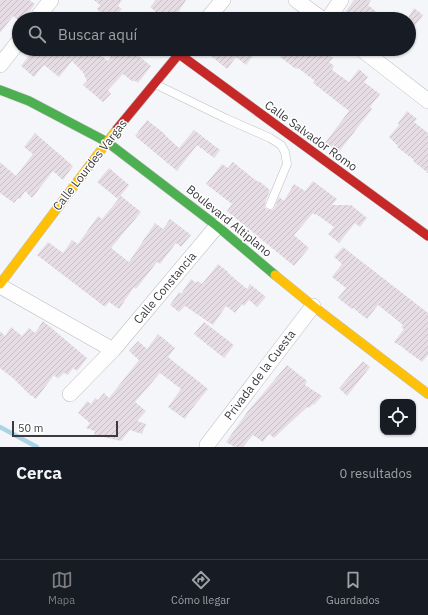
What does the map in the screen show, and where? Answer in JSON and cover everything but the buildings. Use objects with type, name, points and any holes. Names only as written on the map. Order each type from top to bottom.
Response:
[{"type":"street","points":[[42,12],[51,0]]},
{"type":"street","points":[[214,12],[223,0]]},
{"type":"street","points":[[296,0],[312,12]]},
{"type":"street","points":[[333,12],[341,0]]},
{"type":"street","points":[[0,65],[12,50]]},
{"type":"street","name":"Calle Lourdes Vargas","points":[[0,285],[107,142],[178,56]]},
{"type":"street","name":"Calle Salvador Romo","points":[[186,56],[428,236]]},
{"type":"street","points":[[370,56],[428,101]]},
{"type":"street","name":"Boulevard Altiplano","points":[[0,90],[29,101],[107,142],[217,226],[313,306],[428,394]]},
{"type":"street","name":"Calle Constancia","points":[[70,394],[113,350],[217,226]]},
{"type":"street","points":[[0,285],[113,350]]},
{"type":"street","name":"Privada de la Cuesta","points":[[207,445],[313,306]]},
{"type":"lane","points":[[155,84],[227,120],[270,138],[281,145],[285,152],[287,164],[270,205]]},
{"type":"waterway","points":[[0,427],[37,447]]},
{"type":"traffic: fast","points":[[0,90],[29,101],[107,142],[217,226],[275,275]]},
{"type":"traffic: slow","points":[[0,284],[117,129]]},
{"type":"traffic: slow","points":[[275,275],[428,394]]},
{"type":"traffic: jam","points":[[117,129],[177,56]]},
{"type":"traffic: jam","points":[[182,56],[428,236]]}]
